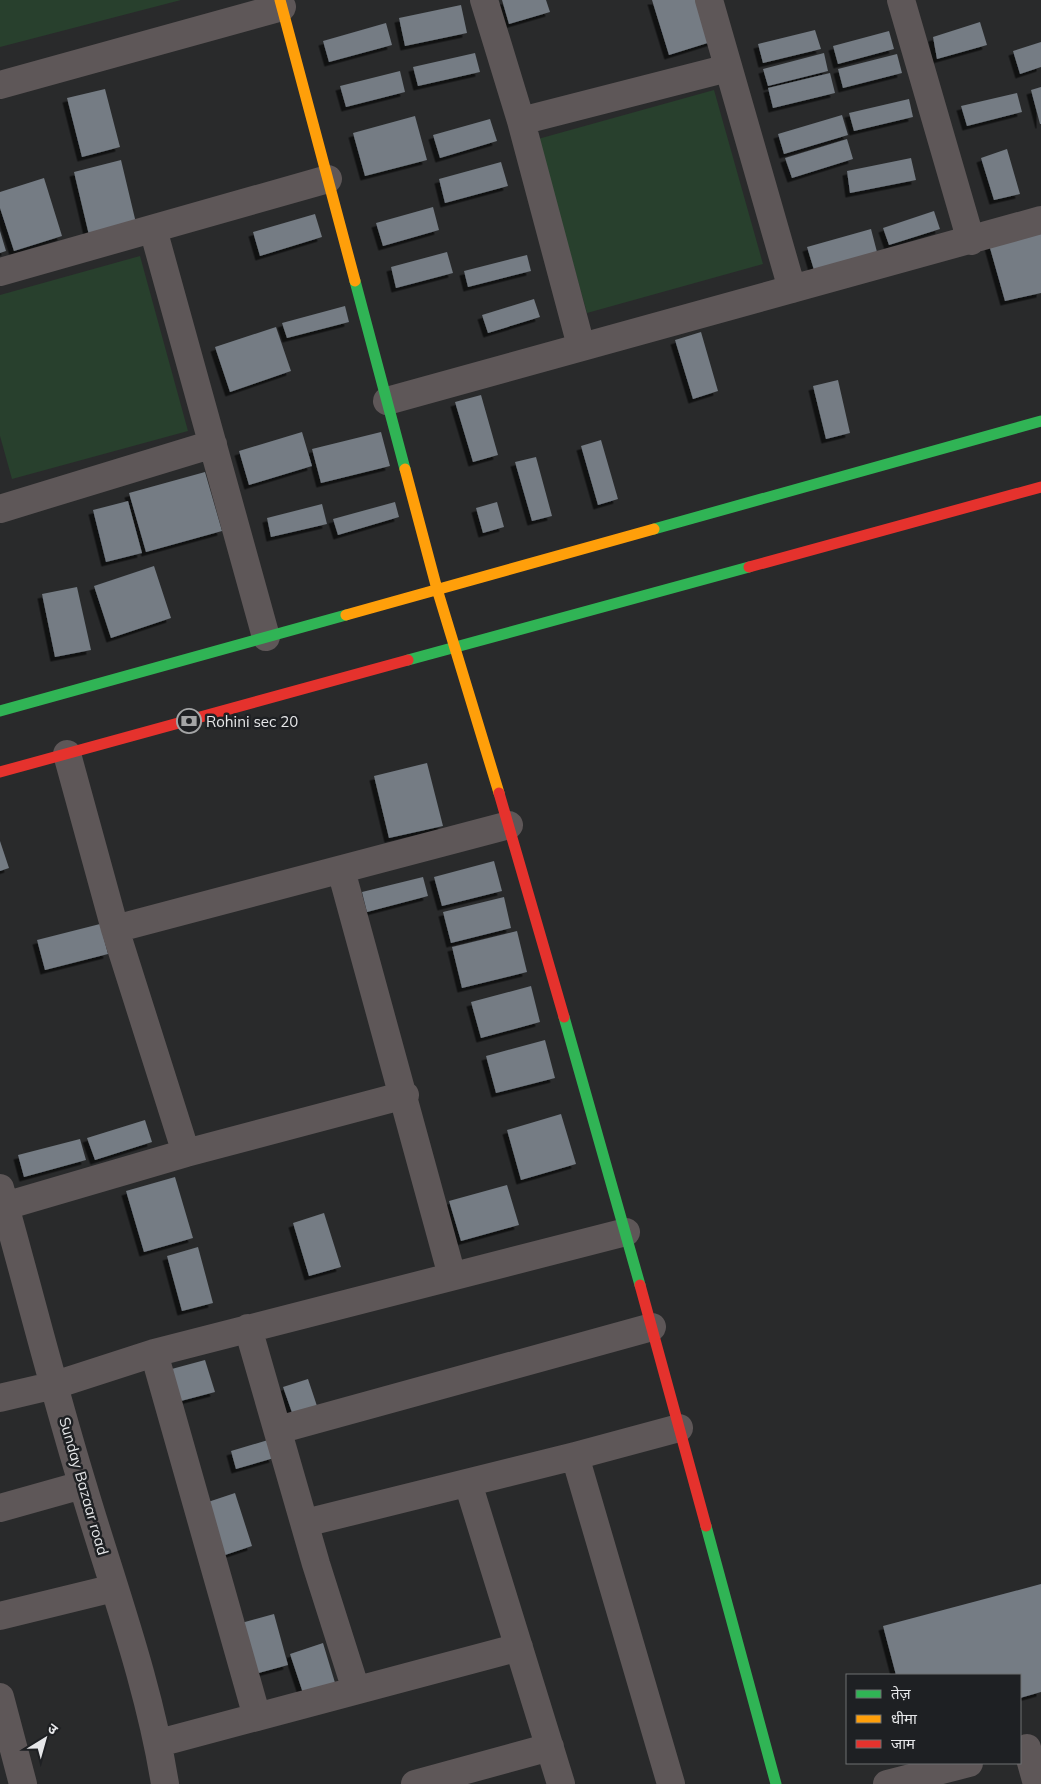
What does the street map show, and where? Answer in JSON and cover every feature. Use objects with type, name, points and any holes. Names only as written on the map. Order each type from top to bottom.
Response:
[{"type":"street","points":[[484,0],[521,121],[581,346]]},
{"type":"street","points":[[709,0],[792,289]]},
{"type":"street","points":[[901,0],[971,241]]},
{"type":"street","points":[[0,85],[281,4],[436,590],[509,825],[626,1232],[776,1784]]},
{"type":"street","points":[[521,121],[728,68]]},
{"type":"street","points":[[0,272],[328,179]]},
{"type":"street","points":[[387,401],[581,346],[971,241],[1041,220]]},
{"type":"street","points":[[153,228],[266,637]]},
{"type":"street","points":[[0,711],[1041,421]]},
{"type":"street","points":[[0,509],[213,444]]},
{"type":"street","points":[[0,772],[1041,487]]},
{"type":"street","points":[[67,754],[115,929],[186,1153]]},
{"type":"street","points":[[115,929],[509,825]]},
{"type":"street","points":[[341,870],[452,1276]]},
{"type":"street","points":[[2,1197],[186,1153],[404,1095]]},
{"type":"street","name":"Sunday Bazaar road","points":[[2,1197],[82,1485],[159,1743],[165,1784]]},
{"type":"street","points":[[0,1398],[55,1385],[154,1353],[248,1328],[626,1232]]},
{"type":"street","points":[[278,1430],[652,1327]]},
{"type":"street","points":[[248,1328],[304,1524],[356,1690]]},
{"type":"street","points":[[154,1353],[257,1717]]},
{"type":"street","points":[[304,1524],[576,1456],[679,1428]]},
{"type":"street","points":[[576,1456],[671,1784]]},
{"type":"street","points":[[468,1483],[561,1784]]},
{"type":"street","points":[[0,1508],[82,1485]]},
{"type":"street","points":[[0,1616],[114,1588]]},
{"type":"street","points":[[159,1743],[519,1647]]},
{"type":"street","points":[[0,1697],[23,1784]]},
{"type":"street","points":[[415,1784],[550,1747]]},
{"type":"street","points":[[1029,1747],[1037,1784]]},
{"type":"street","points":[[887,1784],[965,1764]]},
{"type":"green space","points":[[0,0],[181,0],[0,47]]},
{"type":"green space","points":[[714,90],[763,264],[587,313],[538,139]]},
{"type":"green space","points":[[140,256],[188,431],[12,479],[0,436],[0,295]]},
{"type":"building","points":[[502,0],[546,0],[550,12],[509,24]]},
{"type":"building","points":[[652,0],[701,0],[714,41],[669,55]]},
{"type":"building","points":[[461,5],[467,33],[405,46],[399,18]]},
{"type":"building","points":[[980,22],[987,45],[937,59],[933,37]]},
{"type":"building","points":[[386,23],[392,45],[329,62],[323,41]]},
{"type":"building","points":[[815,30],[821,49],[763,63],[758,44]]},
{"type":"building","points":[[889,31],[894,49],[838,64],[833,46]]},
{"type":"building","points":[[1041,42],[1041,67],[1020,74],[1013,51]]},
{"type":"building","points":[[475,53],[480,72],[418,86],[413,67]]},
{"type":"building","points":[[824,53],[828,71],[768,86],[763,69]]},
{"type":"building","points":[[897,54],[902,73],[843,88],[838,69]]},
{"type":"building","points":[[400,71],[405,92],[346,107],[340,86]]},
{"type":"building","points":[[830,73],[835,93],[773,108],[768,88]]},
{"type":"building","points":[[1041,87],[1041,124],[1040,124],[1031,90]]},
{"type":"building","points":[[105,89],[120,147],[82,157],[67,98]]},
{"type":"building","points":[[1017,93],[1022,112],[967,126],[961,106]]},
{"type":"building","points":[[909,99],[913,117],[854,131],[849,113]]},
{"type":"building","points":[[842,115],[848,135],[784,154],[778,134]]},
{"type":"building","points":[[415,116],[427,160],[365,176],[353,133]]},
{"type":"building","points":[[490,119],[497,141],[440,158],[433,135]]},
{"type":"building","points":[[847,139],[853,159],[792,178],[785,158]]},
{"type":"building","points":[[1007,149],[1020,194],[994,200],[981,158]]},
{"type":"building","points":[[911,158],[916,180],[850,193],[847,171]]},
{"type":"building","points":[[121,160],[136,223],[89,235],[74,172]]},
{"type":"building","points":[[501,162],[508,186],[445,203],[439,179]]},
{"type":"building","points":[[44,178],[62,236],[14,251],[0,208],[0,192]]},
{"type":"building","points":[[433,207],[439,230],[383,246],[376,223]]},
{"type":"building","points":[[934,211],[940,229],[889,245],[883,228]]},
{"type":"building","points":[[315,214],[322,237],[260,256],[253,232]]},
{"type":"building","points":[[1041,226],[1041,293],[1005,301],[988,241]]},
{"type":"building","points":[[871,229],[877,252],[814,270],[807,247]]},
{"type":"building","points":[[0,231],[6,251],[0,253]]},
{"type":"building","points":[[447,252],[453,273],[396,288],[391,267]]},
{"type":"building","points":[[527,255],[531,271],[468,287],[464,271]]},
{"type":"building","points":[[534,299],[540,317],[488,333],[482,315]]},
{"type":"building","points":[[345,306],[349,322],[287,338],[282,323]]},
{"type":"building","points":[[276,327],[291,371],[230,392],[215,347]]},
{"type":"building","points":[[701,332],[718,391],[693,399],[675,340]]},
{"type":"building","points":[[838,380],[850,433],[826,439],[813,386]]},
{"type":"building","points":[[481,395],[498,455],[473,462],[455,402]]},
{"type":"building","points":[[302,432],[312,466],[249,485],[239,451]]},
{"type":"building","points":[[381,432],[390,466],[321,483],[312,449]]},
{"type":"building","points":[[601,440],[618,499],[598,505],[581,446]]},
{"type":"building","points":[[536,457],[552,516],[532,521],[515,462]]},
{"type":"building","points":[[205,472],[222,531],[146,552],[129,493]]},
{"type":"building","points":[[128,501],[142,553],[106,562],[93,510]]},
{"type":"building","points":[[395,502],[399,517],[338,535],[333,519]]},
{"type":"building","points":[[497,502],[504,527],[483,533],[476,508]]},
{"type":"building","points":[[322,504],[327,524],[271,537],[267,518]]},
{"type":"building","points":[[154,566],[171,618],[111,638],[94,586]]},
{"type":"building","points":[[77,587],[91,650],[55,657],[42,594]]},
{"type":"building","points":[[427,763],[443,826],[389,838],[374,776]]},
{"type":"building","points":[[0,841],[9,868],[0,871]]},
{"type":"building","points":[[494,861],[502,891],[442,906],[434,877]]},
{"type":"building","points":[[423,877],[428,896],[367,912],[362,892]]},
{"type":"building","points":[[504,897],[511,928],[451,943],[443,912]]},
{"type":"building","points":[[100,924],[108,954],[45,970],[37,940]]},
{"type":"building","points":[[517,931],[527,972],[462,988],[452,947]]},
{"type":"building","points":[[531,986],[540,1022],[481,1038],[471,1002]]},
{"type":"building","points":[[545,1040],[555,1078],[496,1093],[486,1056]]},
{"type":"building","points":[[561,1114],[576,1164],[521,1180],[507,1130]]},
{"type":"building","points":[[145,1120],[152,1142],[95,1160],[87,1138]]},
{"type":"building","points":[[80,1139],[86,1160],[24,1177],[18,1155]]},
{"type":"building","points":[[175,1177],[193,1238],[144,1252],[126,1191]]},
{"type":"building","points":[[507,1185],[519,1225],[461,1241],[449,1201]]},
{"type":"building","points":[[324,1213],[341,1267],[309,1276],[293,1223]]},
{"type":"building","points":[[198,1247],[213,1303],[182,1311],[167,1256]]},
{"type":"building","points":[[205,1360],[215,1392],[177,1402],[168,1370]]},
{"type":"building","points":[[308,1379],[319,1412],[295,1421],[283,1387]]},
{"type":"building","points":[[268,1440],[274,1458],[236,1469],[231,1451]]},
{"type":"building","points":[[235,1493],[252,1546],[216,1558],[199,1505]]},
{"type":"building","points":[[1041,1584],[1041,1692],[1021,1698],[1021,1674],[896,1674],[883,1626]]},
{"type":"building","points":[[274,1614],[288,1665],[248,1676],[234,1625]]},
{"type":"building","points":[[323,1643],[336,1686],[304,1696],[290,1654]]},
{"type":"traffic: fast","points":[[355,281],[405,469]]},
{"type":"traffic: fast","points":[[654,529],[1041,421]]},
{"type":"traffic: fast","points":[[408,660],[749,567]]},
{"type":"traffic: fast","points":[[0,711],[346,615]]},
{"type":"traffic: fast","points":[[564,1017],[640,1285]]},
{"type":"traffic: fast","points":[[706,1526],[776,1784]]},
{"type":"traffic: slow","points":[[280,0],[355,281]]},
{"type":"traffic: slow","points":[[405,469],[437,589],[499,793]]},
{"type":"traffic: slow","points":[[346,615],[654,529]]},
{"type":"traffic: jam","points":[[749,567],[1041,487]]},
{"type":"traffic: jam","points":[[0,772],[408,660]]},
{"type":"traffic: jam","points":[[499,793],[564,1017]]},
{"type":"traffic: jam","points":[[640,1285],[706,1526]]},
{"type":"place","name":"Rohini sec 20","points":[[189,721]]}]
